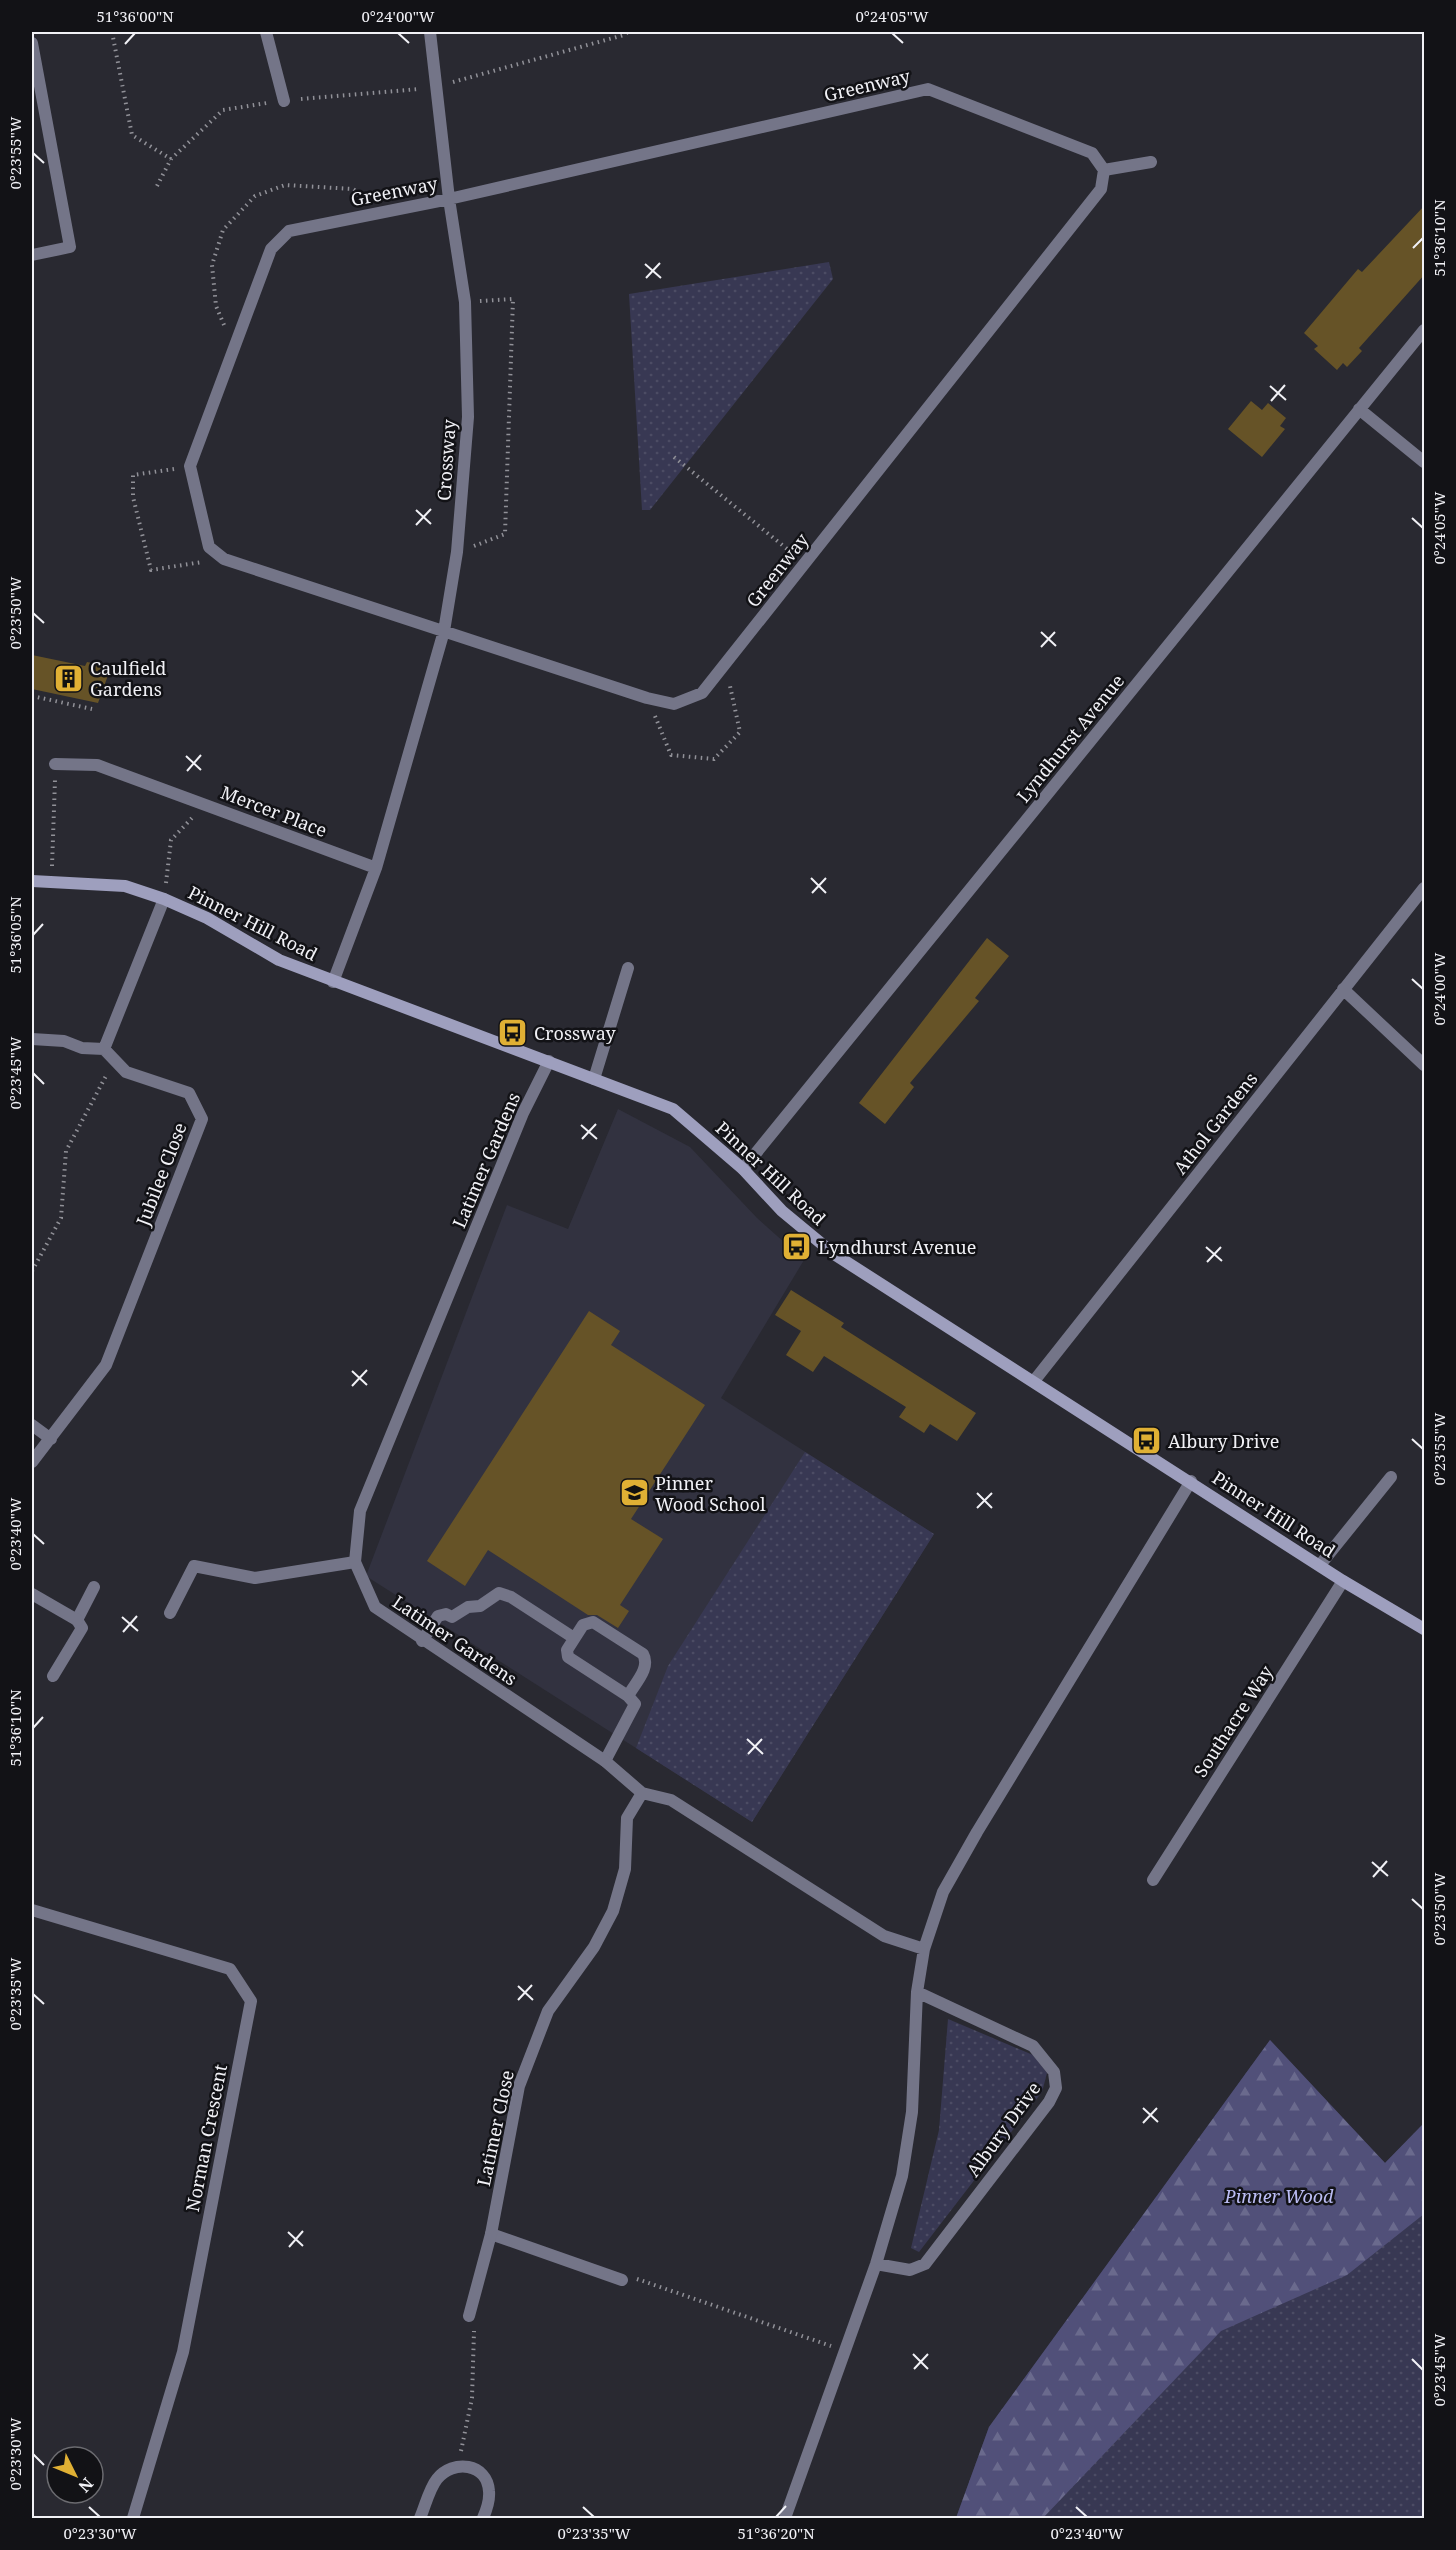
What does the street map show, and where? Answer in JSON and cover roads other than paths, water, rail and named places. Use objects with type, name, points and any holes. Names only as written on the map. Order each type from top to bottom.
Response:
[{"type":"street","points":[[266,32],[284,101]]},
{"type":"street","name":"Crossway","points":[[333,982],[376,868],[444,631],[457,552],[468,417],[465,302],[449,199],[430,32]]},
{"type":"street","points":[[32,43],[70,247],[32,255]]},
{"type":"street","name":"Greenway","points":[[928,89],[1092,153],[1104,170],[1101,189],[702,693],[674,704],[647,698],[224,559],[209,547],[190,466],[271,249],[289,231],[449,199],[928,89]]},
{"type":"street","points":[[1104,170],[1151,162]]},
{"type":"street","name":"Lyndhurst Avenue","points":[[743,1169],[1425,330]]},
{"type":"street","points":[[1359,409],[1425,462]]},
{"type":"street","name":"Mercer Place","points":[[55,764],[98,765],[376,868]]},
{"type":"street","name":"Pinner Hill Road","points":[[32,881],[125,886],[164,899],[207,918],[279,960],[674,1109],[743,1169],[782,1211],[834,1254],[1191,1481],[1343,1581],[1425,1629]]},
{"type":"street","name":"Athol Gardens","points":[[1034,1381],[1425,888]]},
{"type":"street","points":[[32,1039],[64,1041],[82,1048],[104,1049],[164,899]]},
{"type":"street","points":[[594,1079],[628,968]]},
{"type":"street","points":[[1343,989],[1425,1065]]},
{"type":"street","name":"Jubilee Close","points":[[32,1462],[106,1365],[202,1119],[189,1093],[126,1072],[104,1049]]},
{"type":"street","name":"Latimer Gardens","points":[[549,1061],[523,1113],[360,1511],[355,1562],[375,1608],[605,1761],[642,1793],[671,1800],[884,1936],[924,1949]]},
{"type":"street","points":[[32,1425],[51,1439]]},
{"type":"street","points":[[1320,1565],[1391,1477]]},
{"type":"street","points":[[785,2518],[876,2264],[902,2176],[912,2112],[917,1992],[924,1949],[943,1892],[977,1832],[1191,1481]]},
{"type":"street","points":[[170,1613],[194,1566],[255,1578],[355,1562]]},
{"type":"street","name":"Southacre Way","points":[[1153,1880],[1343,1581]]},
{"type":"street","points":[[77,1620],[94,1587]]},
{"type":"street","points":[[422,1641],[438,1616],[446,1614],[452,1617],[468,1607],[480,1606],[499,1593],[511,1597],[574,1638]]},
{"type":"street","points":[[32,1594],[77,1620],[82,1628],[53,1676]]},
{"type":"street","points":[[605,1761],[635,1704],[628,1696],[570,1659],[567,1650],[583,1625],[593,1622],[643,1654],[645,1666],[628,1696]]},
{"type":"street","name":"Latimer Close","points":[[468,2316],[491,2234],[519,2086],[548,2011],[594,1947],[613,1911],[625,1869],[627,1818],[642,1793]]},
{"type":"street","name":"Norman Crescent","points":[[32,1910],[230,1969],[251,2001],[183,2352],[133,2518]]},
{"type":"street","name":"Albury Drive","points":[[876,2264],[910,2270],[925,2264],[1049,2102],[1056,2088],[1054,2072],[1033,2046],[917,1992]]},
{"type":"street","points":[[491,2234],[622,2280]]},
{"type":"street","points":[[420,2518],[436,2480],[450,2468],[459,2465],[473,2468],[484,2476],[489,2489],[490,2502],[483,2518]]},
{"type":"place","name":"Caulfield Gardens","points":[[69,678]]},
{"type":"place","name":"Crossway","points":[[513,1033]]},
{"type":"place","name":"Lyndhurst Avenue","points":[[797,1247]]},
{"type":"place","name":"Albury Drive","points":[[1147,1441]]},
{"type":"place","name":"Pinner Wood School","points":[[634,1493]]},
{"type":"park label","name":"Pinner Wood","points":[[1279,2196]]}]
